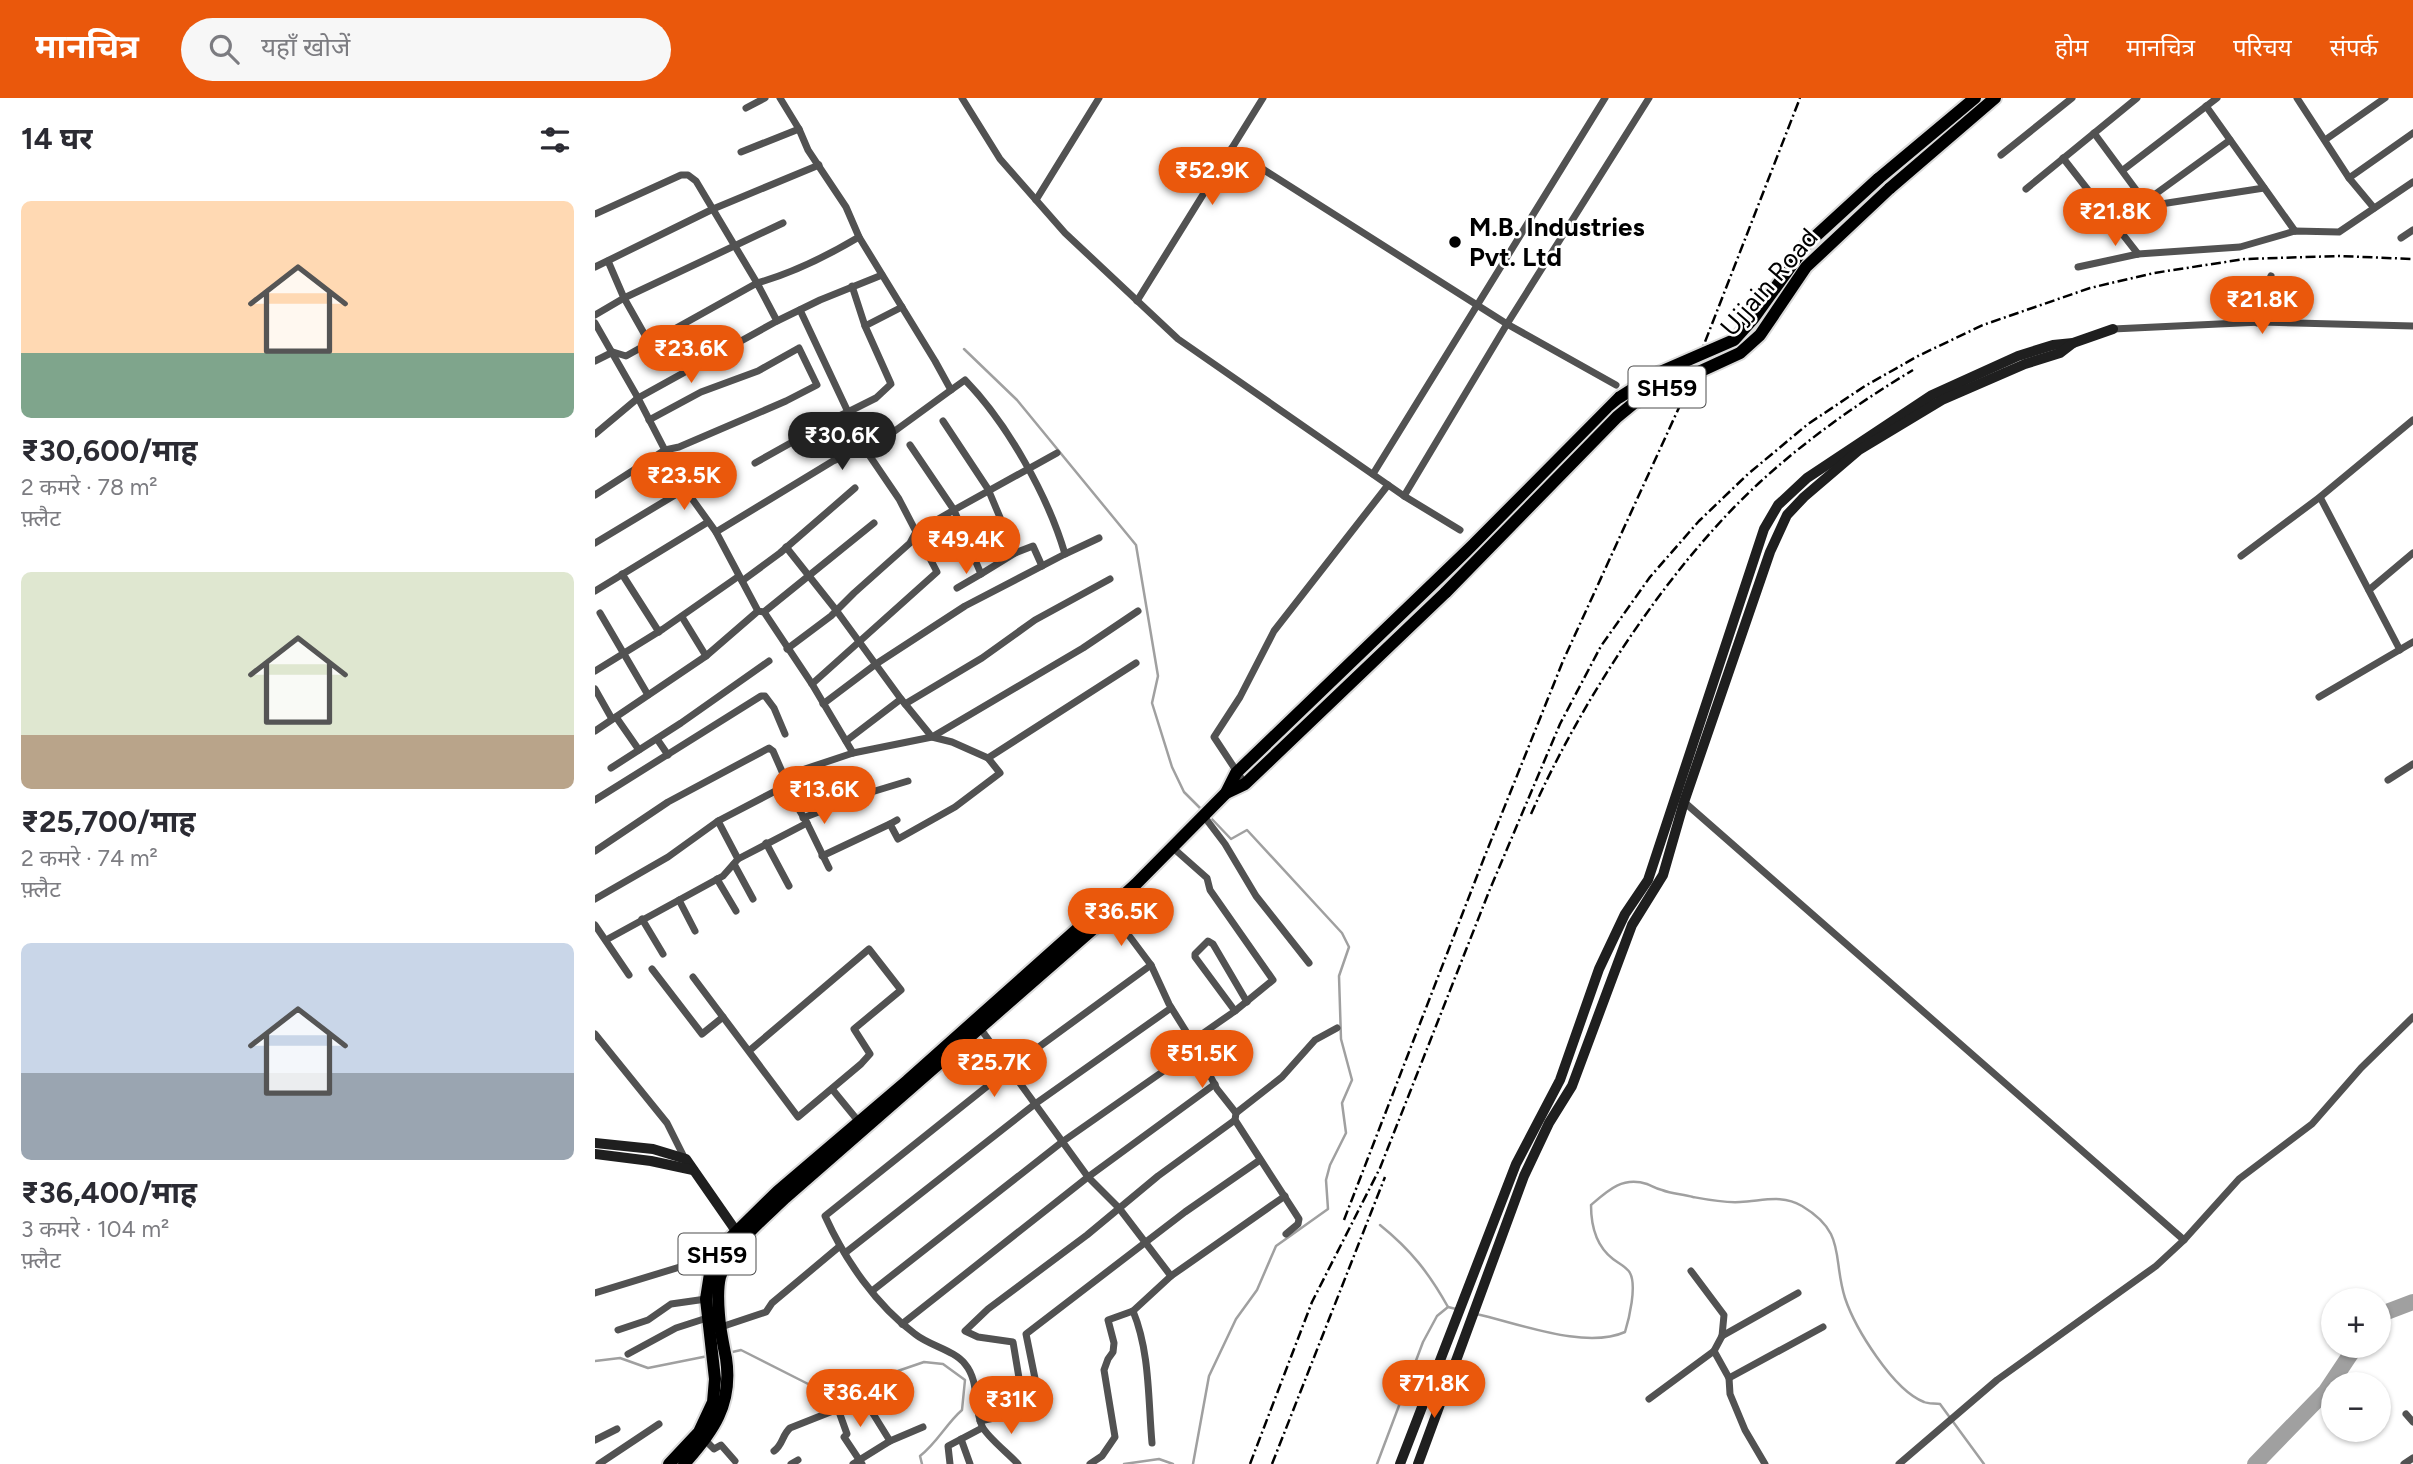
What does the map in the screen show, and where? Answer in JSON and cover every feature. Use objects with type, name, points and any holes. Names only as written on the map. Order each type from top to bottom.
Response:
[{"type":"main road","name":"SH59","points":[[1222,797],[1236,773],[1474,544],[1620,397],[1658,373],[1726,344],[1744,331],[1806,245],[1878,179],[1975,98]]},
{"type":"main road","name":"Ujjain Road","points":[[1245,784],[1446,593],[1617,417],[1634,403],[1740,353],[1760,335],[1806,267],[1889,189],[1995,98]]},
{"type":"main road","name":"SH59","points":[[715,1335],[707,1318],[706,1299],[711,1267],[719,1249],[738,1237],[785,1198],[1108,916],[1124,895],[1203,815],[1222,797],[1245,784]]},
{"type":"main road","name":"SH59","points":[[684,1464],[717,1423],[721,1378],[715,1335],[720,1279],[738,1237],[778,1191],[1102,907],[1124,895]]},
{"type":"main road","name":"SH59","points":[[669,1464],[692,1441],[707,1418],[721,1378]]},
{"type":"street","points":[[746,108],[765,98]]},
{"type":"street","points":[[780,98],[951,390]]},
{"type":"street","points":[[962,98],[1000,159],[1065,233],[1178,339],[1404,496],[1460,530]]},
{"type":"street","points":[[1036,200],[1099,98]]},
{"type":"street","points":[[1137,300],[1263,98]]},
{"type":"street","points":[[1373,474],[1605,98]]},
{"type":"street","points":[[1404,496],[1507,324],[1650,98]]},
{"type":"street","points":[[2001,155],[2072,98]]},
{"type":"street","points":[[2026,189],[2137,98]]},
{"type":"street","points":[[2123,170],[2217,98]]},
{"type":"street","points":[[2297,98],[2349,178],[2374,208]]},
{"type":"street","points":[[2325,140],[2385,98]]},
{"type":"street","points":[[2206,106],[2295,231]]},
{"type":"street","points":[[741,152],[799,129]]},
{"type":"street","points":[[2094,133],[2148,206],[2264,188]]},
{"type":"street","points":[[2349,178],[2413,133]]},
{"type":"street","points":[[2114,224],[2230,140]]},
{"type":"street","points":[[1231,149],[1507,324],[1616,385]]},
{"type":"street","points":[[2063,158],[2138,254]]},
{"type":"street","points":[[595,267],[713,209],[819,165]]},
{"type":"street","points":[[595,214],[685,174],[691,176],[736,245],[777,321]]},
{"type":"street","points":[[2078,267],[2138,254],[2240,247],[2295,231],[2339,232],[2413,182]]},
{"type":"street","points":[[595,315],[624,298],[783,223]]},
{"type":"street","points":[[2401,237],[2413,230]]},
{"type":"street","points":[[595,361],[613,352],[626,356],[757,283],[831,253],[859,237]]},
{"type":"street","points":[[608,261],[624,298],[650,344]]},
{"type":"street","points":[[595,434],[638,398],[777,321],[882,275]]},
{"type":"street","points":[[2257,323],[2262,297],[2271,276]]},
{"type":"street","points":[[755,463],[876,398],[891,384],[865,326],[852,286]]},
{"type":"street","points":[[865,326],[902,307]]},
{"type":"street","points":[[800,310],[866,448],[899,499],[936,567],[937,575],[922,585],[813,684]]},
{"type":"street","points":[[595,323],[685,489],[716,532],[761,612],[813,684],[853,753]]},
{"type":"street","points":[[1400,1464],[1516,1164],[1560,1080],[1599,969],[1625,914],[1648,880],[1764,529],[1777,505],[1807,478],[1931,395],[2018,356],[2053,345],[2073,343],[2113,330],[2257,323],[2413,326]]},
{"type":"street","points":[[1418,1464],[1524,1176],[1549,1123],[1571,1086],[1632,925],[1663,875],[1684,802],[1770,552],[1787,515],[1804,497],[1871,442],[1942,400],[2025,364],[2060,353],[2073,343]]},
{"type":"street","points":[[595,495],[665,450],[679,447],[775,406],[817,385],[799,348],[758,371],[701,392],[649,420]]},
{"type":"street","points":[[716,532],[833,461],[866,448],[900,428],[972,374]]},
{"type":"street","points":[[965,380],[1007,432],[1029,468],[1065,554]]},
{"type":"street","points":[[839,416],[846,430]]},
{"type":"street","points":[[2241,556],[2320,497],[2413,420]]},
{"type":"street","points":[[943,421],[988,489],[1015,554]]},
{"type":"street","points":[[910,445],[954,510],[981,574]]},
{"type":"street","points":[[787,649],[836,610],[909,543],[916,532],[988,489],[1057,453]]},
{"type":"street","points":[[1245,784],[1214,737],[1240,697],[1275,631],[1388,485]]},
{"type":"street","points":[[595,671],[659,632],[786,547],[855,488]]},
{"type":"street","points":[[595,544],[685,489]]},
{"type":"street","points":[[2320,497],[2400,650]]},
{"type":"street","points":[[595,591],[708,522]]},
{"type":"street","points":[[595,731],[706,656],[874,523]]},
{"type":"street","points":[[823,704],[876,664],[965,606],[1099,538]]},
{"type":"street","points":[[957,588],[1033,546],[1042,566]]},
{"type":"street","points":[[786,547],[932,737],[952,742],[988,758],[1000,773],[955,807],[898,839],[894,822],[822,856]]},
{"type":"street","points":[[2369,590],[2413,553]]},
{"type":"street","points":[[622,574],[659,632]]},
{"type":"street","points":[[846,741],[903,702],[982,658],[1035,620],[1110,579]]},
{"type":"street","points":[[785,776],[853,753],[932,737],[1083,648],[1137,611]]},
{"type":"street","points":[[600,613],[648,695]]},
{"type":"street","points":[[681,617],[706,656]]},
{"type":"street","points":[[2319,697],[2413,642]]},
{"type":"street","points":[[611,768],[769,661]]},
{"type":"street","points":[[988,758],[1136,663]]},
{"type":"street","points":[[595,689],[639,750]]},
{"type":"street","points":[[595,800],[764,695],[774,708],[785,734]]},
{"type":"street","points":[[657,739],[668,755]]},
{"type":"street","points":[[595,851],[668,802],[771,748],[785,776],[785,786],[829,868]]},
{"type":"street","points":[[2388,779],[2413,764]]},
{"type":"street","points":[[606,940],[717,879],[736,861],[805,820],[865,794],[908,781]]},
{"type":"street","points":[[595,899],[668,857],[718,821],[785,786]]},
{"type":"street","points":[[1675,794],[2184,1241]]},
{"type":"street","points":[[1203,815],[1256,896],[1308,963]]},
{"type":"street","points":[[718,821],[753,899]]},
{"type":"street","points":[[766,843],[789,886]]},
{"type":"street","points":[[872,1291],[1062,1142],[1193,1045],[1273,980],[1210,891],[1207,878],[1172,847]]},
{"type":"street","points":[[717,879],[736,911]]},
{"type":"street","points":[[679,900],[695,931]]},
{"type":"street","points":[[1108,916],[1135,943],[1151,965],[1171,1007],[1215,1084],[1260,1160],[1285,1196],[1299,1222],[1286,1234]]},
{"type":"street","points":[[642,919],[663,954]]},
{"type":"street","points":[[595,925],[629,975]]},
{"type":"street","points":[[1235,1012],[1195,957],[1207,941],[1213,944],[1247,1002]]},
{"type":"street","points":[[693,976],[798,1117],[862,1064],[870,1054],[854,1029],[901,990],[869,949],[749,1051]]},
{"type":"street","points":[[1018,1464],[981,1424],[972,1376],[963,1361],[918,1337],[902,1324],[865,1284],[842,1250],[825,1216],[1010,1068],[1151,965]]},
{"type":"street","points":[[652,969],[702,1034],[723,1017]]},
{"type":"street","points":[[715,1335],[766,1312],[772,1303],[1035,1104],[1171,1007]]},
{"type":"street","points":[[1899,1464],[2029,1355],[2156,1266],[2184,1241],[2239,1179],[2312,1124],[2361,1068],[2413,1017]]},
{"type":"street","points":[[981,1028],[1088,1177],[1119,1208],[1171,1276]]},
{"type":"street","points":[[991,1388],[1020,1384],[1013,1342],[978,1337],[965,1331],[1158,1175],[1236,1116],[1282,1077],[1315,1040],[1338,1028]]},
{"type":"street","points":[[595,1034],[667,1123],[686,1160],[738,1237]]},
{"type":"street","points":[[902,1324],[1088,1177],[1215,1084]]},
{"type":"street","points":[[832,1089],[859,1122]]},
{"type":"street","points":[[595,1143],[653,1149],[686,1160]]},
{"type":"street","points":[[595,1154],[651,1161],[693,1170]]},
{"type":"street","points":[[950,1464],[946,1448],[981,1424],[1041,1408],[1026,1334],[1145,1242],[1260,1160]]},
{"type":"street","points":[[1090,1464],[1102,1456],[1115,1437],[1104,1370],[1113,1352],[1114,1343],[1108,1320],[1133,1311],[1171,1276],[1285,1196]]},
{"type":"street","points":[[595,1293],[683,1266],[711,1267]]},
{"type":"street","points":[[1649,1399],[1714,1351],[1722,1336],[1724,1315],[1692,1271]]},
{"type":"street","points":[[1722,1336],[1798,1293]]},
{"type":"street","points":[[618,1330],[648,1320],[671,1304],[706,1299]]},
{"type":"street","points":[[1133,1311],[1142,1332],[1145,1349],[1151,1443]]},
{"type":"street","points":[[628,1354],[676,1328],[707,1318]]},
{"type":"street","points":[[1729,1378],[1823,1327]]},
{"type":"street","points":[[1714,1351],[1729,1378],[1730,1394],[1737,1412],[1765,1464]]},
{"type":"street","points":[[867,1404],[890,1441]]},
{"type":"street","points":[[773,1451],[781,1446],[785,1433],[790,1428],[838,1409],[847,1434],[844,1437],[858,1463],[890,1441],[923,1427]]},
{"type":"street","points":[[2406,1415],[2413,1422]]},
{"type":"street","points":[[599,1464],[659,1424]]},
{"type":"street","points":[[595,1440],[617,1429]]},
{"type":"street","points":[[961,1439],[970,1464]]},
{"type":"street","points":[[705,1440],[714,1449],[721,1445],[735,1461]]},
{"type":"street","points":[[2404,1464],[2413,1458]]},
{"type":"waterway","points":[[964,349],[1017,400],[1136,545],[1158,676],[1152,703],[1172,767],[1184,792],[1202,810]]},
{"type":"waterway","points":[[1193,1464],[1209,1376],[1236,1319],[1257,1290],[1276,1246],[1328,1209],[1326,1180],[1330,1165],[1346,1133],[1342,1103],[1352,1080],[1341,1039],[1339,976],[1349,947],[1342,933],[1247,830],[1231,839],[1210,817]]},
{"type":"waterway","points":[[1476,1314],[1571,1337],[1609,1337],[1625,1332],[1632,1302],[1632,1279],[1629,1271],[1602,1248],[1593,1227],[1591,1205],[1623,1183],[1638,1182],[1670,1192],[1717,1201],[1780,1199],[1795,1202],[1816,1216],[1832,1236],[1845,1298],[1857,1325],[1877,1357],[1912,1395],[1926,1403],[1940,1404],[1984,1464]]},
{"type":"waterway","points":[[1380,1225],[1419,1263],[1448,1307]]},
{"type":"waterway","points":[[2391,1310],[2413,1302]]},
{"type":"waterway","points":[[1377,1464],[1423,1342],[1437,1316],[1448,1307],[1456,1309]]},
{"type":"waterway","points":[[728,1353],[741,1350],[822,1391],[845,1389],[924,1362],[943,1364],[965,1380],[962,1410],[920,1456],[922,1464]]},
{"type":"waterway","points":[[595,1361],[620,1358],[648,1368],[708,1356]]},
{"type":"waterway","points":[[2255,1464],[2326,1391],[2348,1358]]},
{"type":"waterway","points":[[1124,1464],[1159,1459],[1173,1464]]},
{"type":"railway","points":[[1344,1220],[1563,661],[1682,401],[1800,98]]},
{"type":"railway","points":[[1250,1464],[1312,1302],[1380,1168],[1490,889],[1560,724],[1601,646],[1650,577],[1699,521],[1748,474],[1808,424],[1865,386],[1918,356],[1983,325],[2090,288],[2154,273],[2245,259],[2339,256],[2413,259]]},
{"type":"railway","points":[[1531,814],[1551,771],[1601,682],[1660,595],[1692,554],[1759,483],[1795,452],[1852,409],[1913,370]]},
{"type":"railway","points":[[1272,1464],[1385,1177]]},
{"type":"place","name":"M.B. Industries Pvt. Ltd","points":[[1455,242]]}]
